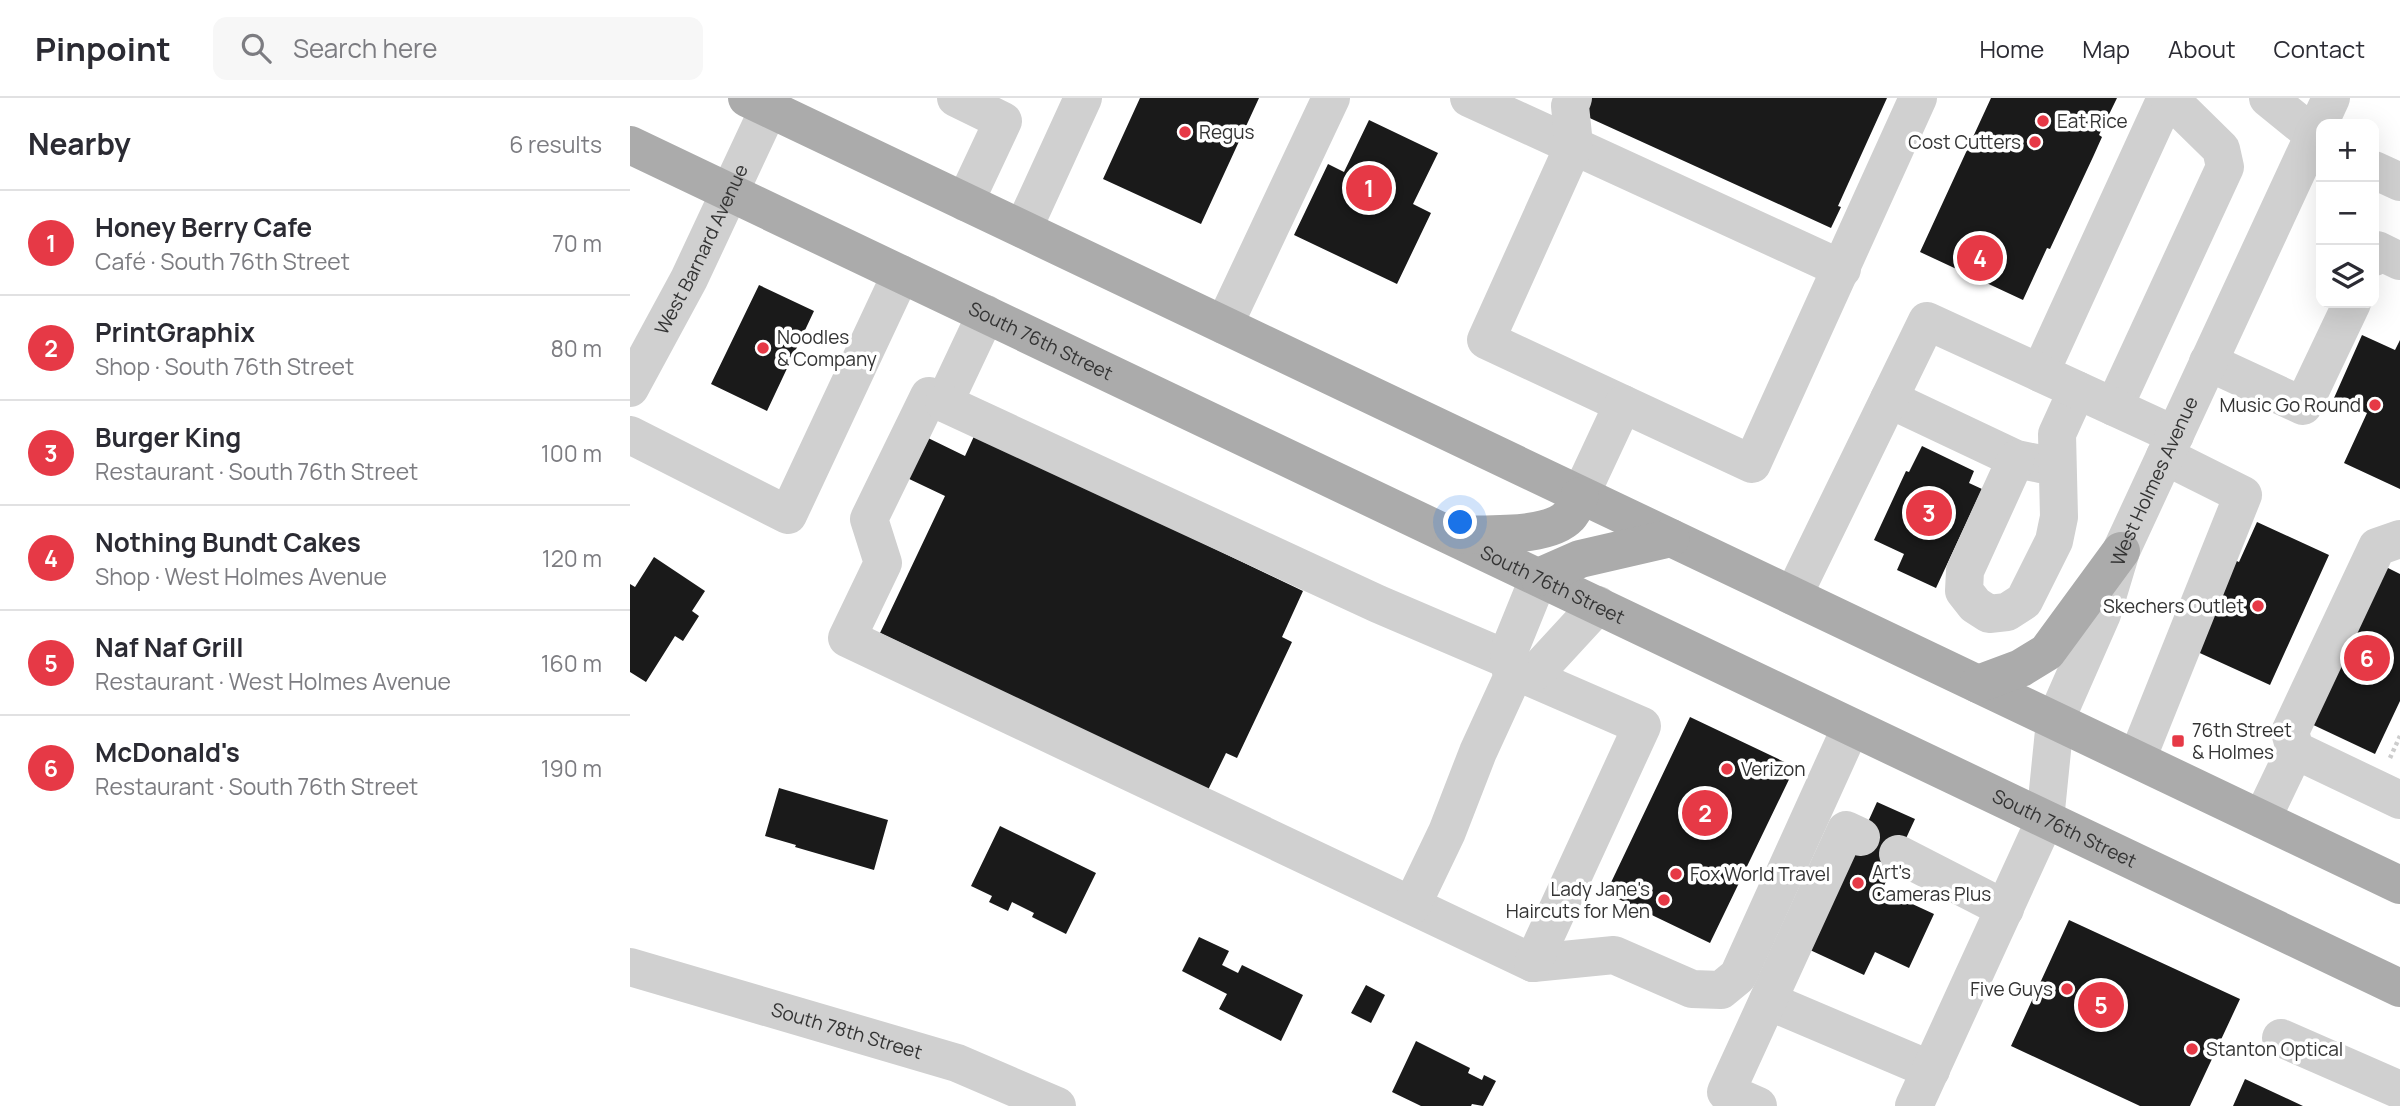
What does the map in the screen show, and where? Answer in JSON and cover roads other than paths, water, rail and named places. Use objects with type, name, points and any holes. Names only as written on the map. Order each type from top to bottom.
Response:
[{"type":"main road","points":[[758,103],[2400,885]]},
{"type":"main road","name":"South 76th Street","points":[[630,145],[2400,988]]},
{"type":"main road","points":[[1451,535],[1536,531],[1554,526],[1570,515],[1580,496]]},
{"type":"main road","points":[[1539,577],[1580,559],[1671,538]]},
{"type":"main road","points":[[1978,684],[2021,668],[2047,652],[2121,551]]},
{"type":"street","points":[[956,98],[1009,109],[965,202]]},
{"type":"street","points":[[1023,229],[1083,98]]},
{"type":"street","points":[[1224,325],[1331,98]]},
{"type":"street","points":[[1469,98],[1842,269]]},
{"type":"street","points":[[1573,98],[1570,106],[1574,145],[1486,340],[1752,464],[1918,98]]},
{"type":"street","points":[[2040,373],[2168,98],[2221,149],[2225,167],[2114,407]]},
{"type":"street","points":[[2268,98],[2316,138]]},
{"type":"street","name":"West Holmes Avenue","points":[[2324,119],[2331,98]]},
{"type":"street","name":"West Barnard Avenue","points":[[630,388],[689,279],[729,192],[758,103]]},
{"type":"street","name":"West Holmes Avenue","points":[[1914,1106],[2045,820],[2055,721],[2102,614],[2121,551],[2208,362],[2316,141]]},
{"type":"street","points":[[2379,172],[2400,182]]},
{"type":"street","points":[[2379,251],[2400,261]]},
{"type":"street","points":[[630,435],[788,515],[901,274]]},
{"type":"street","points":[[2208,362],[2302,406],[2350,308]]},
{"type":"street","points":[[944,403],[986,314]]},
{"type":"street","points":[[1793,596],[1927,321],[2114,407],[2243,495],[2137,759]]},
{"type":"street","points":[[2016,458],[1965,571],[1964,591],[1975,605],[1989,614],[2007,612],[2024,601],[2054,541],[2059,517],[2057,434],[2077,390]]},
{"type":"street","points":[[1533,963],[1642,726],[1516,671],[1378,604],[929,396],[869,519],[883,563],[847,638],[1533,963],[1614,955],[1692,989],[1721,990],[1738,976],[1852,727]]},
{"type":"street","points":[[1889,399],[2016,458],[2056,468]]},
{"type":"street","points":[[1580,496],[1623,404]]},
{"type":"street","points":[[2262,819],[2295,750],[2290,732],[2377,547],[2400,539]]},
{"type":"street","points":[[1412,905],[1447,832],[1478,752],[1516,671],[1511,646],[1539,577]]},
{"type":"street","points":[[1516,671],[1539,669],[1598,605]]},
{"type":"street","points":[[2295,750],[2400,800]]},
{"type":"street","points":[[1759,1106],[1726,1092],[1846,830],[1861,837]]},
{"type":"street","points":[[1898,854],[2005,909]]},
{"type":"street","name":"South 78th Street","points":[[630,967],[957,1063],[1057,1106]]},
{"type":"street","points":[[1768,1001],[1931,1070]]},
{"type":"street","points":[[2281,1038],[2400,1090]]},
{"type":"place","name":"Eat Rice","points":[[2043,121]]},
{"type":"place","name":"Regus","points":[[1185,132]]},
{"type":"place","name":"Cost Cutters","points":[[2035,142]]},
{"type":"place","name":"Honey Berry Cafe","points":[[1369,188]]},
{"type":"place","name":"Nothing Bundt Cakes","points":[[1980,258]]},
{"type":"place","name":"Noodles & Company","points":[[763,348]]},
{"type":"place","name":"Music Go Round","points":[[2375,405]]},
{"type":"place","name":"Burger King","points":[[1929,513]]},
{"type":"place","name":"Skechers Outlet","points":[[2258,606]]},
{"type":"place","name":"McDonald's","points":[[2367,658]]},
{"type":"place","name":"76th Street & Holmes","points":[[2178,741]]},
{"type":"place","name":"Verizon","points":[[1727,769]]},
{"type":"place","name":"PrintGraphix","points":[[1705,813]]},
{"type":"place","name":"Fox World Travel","points":[[1676,874]]},
{"type":"place","name":"Art's Cameras Plus","points":[[1858,883]]},
{"type":"place","name":"Lady Jane's Haircuts for Men","points":[[1664,900]]},
{"type":"place","name":"Five Guys","points":[[2067,989]]},
{"type":"place","name":"Naf Naf Grill","points":[[2101,1005]]},
{"type":"place","name":"Stanton Optical","points":[[2192,1049]]}]
